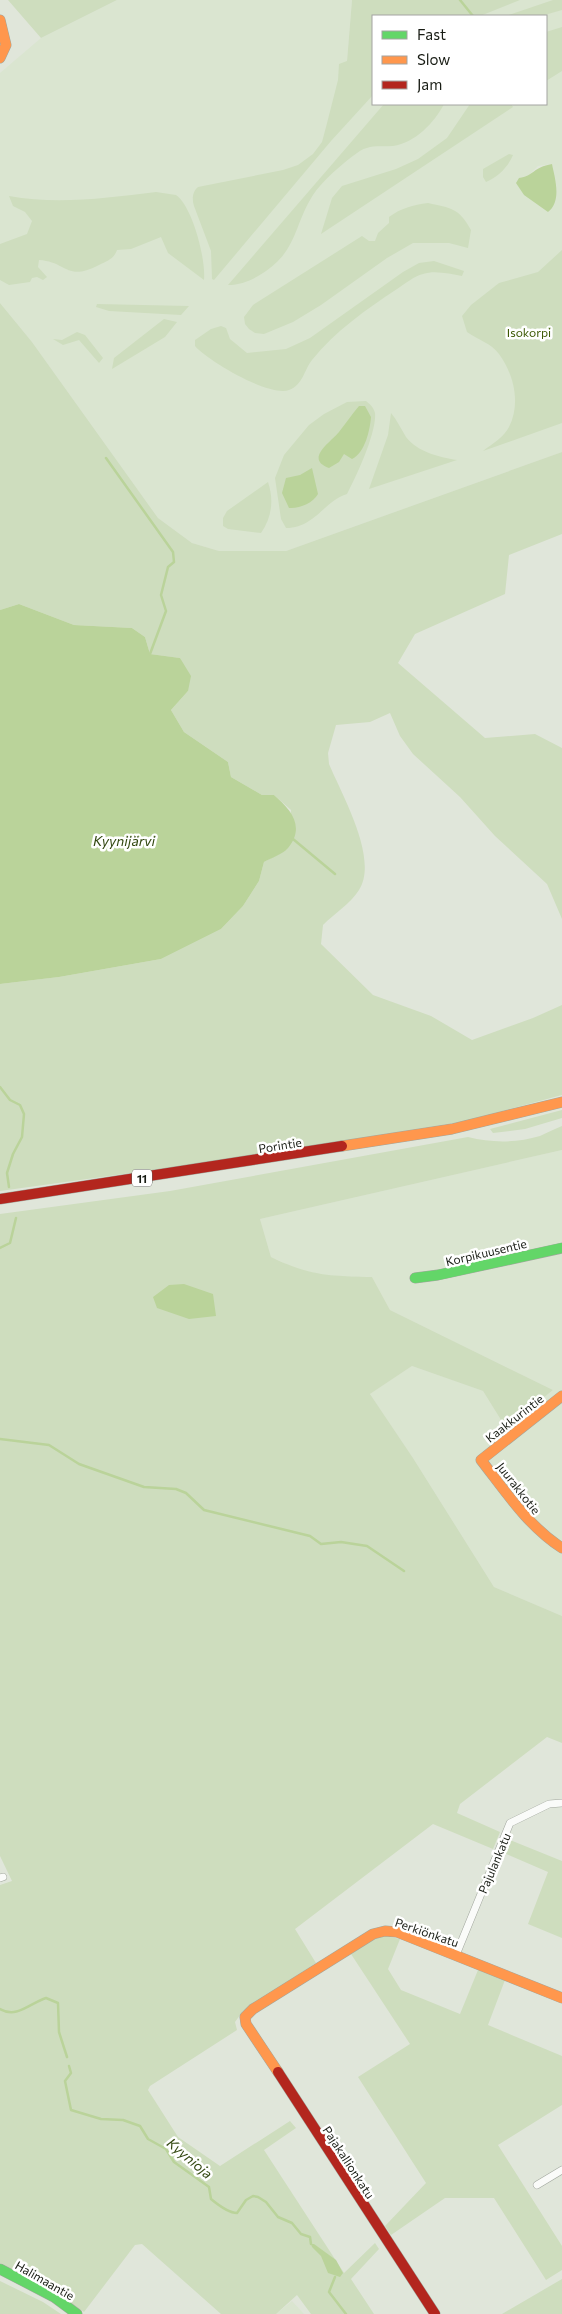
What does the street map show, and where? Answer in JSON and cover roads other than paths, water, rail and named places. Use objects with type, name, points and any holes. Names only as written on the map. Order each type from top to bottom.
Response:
[{"type":"main road","points":[[0,20],[6,42],[3,55],[0,58]]},
{"type":"main road","name":"Porintie","points":[[0,1199],[285,1157],[452,1129],[562,1102]]},
{"type":"main road","name":"Korpikuusentie","points":[[415,1278],[438,1275],[562,1248]]},
{"type":"main road","name":"Kaakkurintie","points":[[482,1460],[562,1396]]},
{"type":"main road","name":"Juurakkotie","points":[[482,1460],[532,1524],[547,1539],[562,1548]]},
{"type":"main road","name":"Perkiönkatu","points":[[245,2021],[245,2017],[253,2009],[373,1934],[385,1931],[397,1932],[562,1998]]},
{"type":"main road","name":"Pajakallionkatu","points":[[245,2021],[435,2314]]},
{"type":"main road","name":"Halimaantie","points":[[0,2269],[54,2297],[77,2314]]},
{"type":"street","name":"Pajulankatu","points":[[456,1955],[510,1823],[549,1804],[562,1803]]},
{"type":"street","points":[[537,2185],[562,2170]]},
{"type":"water","points":[[552,164],[556,183],[556,196],[555,202],[548,212],[524,195],[516,183],[519,178],[541,167]]},
{"type":"water","points":[[359,406],[365,406],[371,417],[363,447],[357,456],[352,459],[344,454],[339,462],[329,468],[322,464],[319,460],[319,455]]},
{"type":"water","points":[[312,468],[318,494],[305,505],[289,508],[282,493],[286,478],[300,475]]},
{"type":"water","name":"Kyynijärvi","points":[[19,604],[74,625],[132,628],[145,637],[150,654],[180,658],[191,676],[188,691],[171,710],[184,732],[228,762],[231,777],[262,795],[274,795],[294,818],[296,832],[288,848],[264,862],[259,881],[243,906],[221,929],[161,959],[59,977],[0,984],[0,610]]},
{"type":"water","points":[[184,1284],[213,1294],[216,1316],[189,1319],[157,1308],[153,1297],[169,1285]]},
{"type":"water","points":[[311,2244],[314,2244],[336,2260],[343,2273],[340,2277],[328,2273],[321,2256]]},
{"type":"waterway","points":[[460,0],[472,15]]},
{"type":"waterway","points":[[106,458],[173,552],[174,562],[168,567],[161,595],[166,611],[150,654]]},
{"type":"waterway","points":[[293,839],[335,874]]},
{"type":"waterway","name":"Kyynioja","points":[[0,1087],[10,1100],[20,1105],[24,1114],[22,1137],[13,1154],[7,1173],[9,1187]]},
{"type":"waterway","name":"Kyynioja","points":[[0,1248],[10,1243],[16,1218]]},
{"type":"waterway","points":[[0,1439],[49,1445],[79,1464],[144,1487],[176,1489],[186,1493],[204,1510],[310,1536],[321,1544],[341,1542],[367,1546],[404,1571]]},
{"type":"waterway","name":"Kyynioja","points":[[0,2009],[6,2012],[18,2011],[46,1998],[58,2003],[59,2032],[67,2057]]},
{"type":"waterway","name":"Kyynioja","points":[[69,2066],[71,2073],[65,2081],[71,2110],[101,2119],[123,2120],[140,2126],[148,2139],[166,2149],[174,2162],[209,2187],[211,2199],[220,2206],[230,2212],[237,2213],[246,2200],[253,2196],[258,2197],[266,2202],[278,2217],[292,2223],[301,2234],[310,2237],[311,2244]]},
{"type":"waterway","name":"Kyynioja","points":[[335,2277],[329,2292],[346,2314]]},
{"type":"park label","name":"Isokorpi","points":[[529,332]]}]
